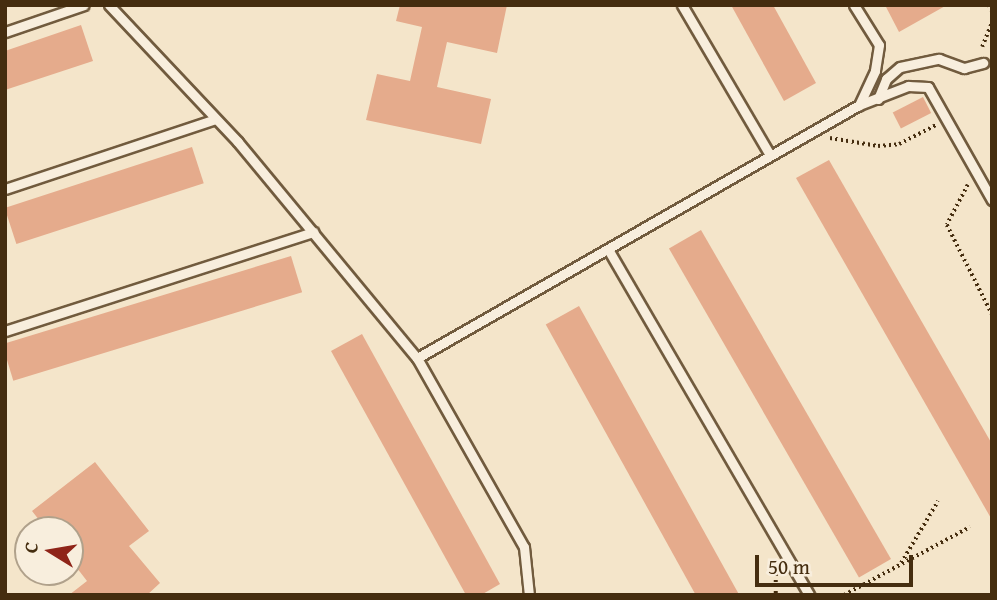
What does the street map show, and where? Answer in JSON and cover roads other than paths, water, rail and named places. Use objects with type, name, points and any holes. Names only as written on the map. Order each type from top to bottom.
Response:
[{"type":"lane","points":[[5,32],[84,5]]},
{"type":"lane","points":[[109,5],[216,119],[417,358],[524,547],[529,595]]},
{"type":"lane","points":[[682,5],[770,155]]},
{"type":"lane","points":[[854,5],[878,46],[875,71],[859,105]]},
{"type":"lane","points":[[878,99],[886,79],[900,68],[939,60],[964,68],[980,64]]},
{"type":"lane","points":[[417,358],[609,251],[859,105],[908,86],[929,87],[992,200]]},
{"type":"lane","points":[[5,189],[216,119]]},
{"type":"lane","points":[[5,331],[313,232]]},
{"type":"lane","points":[[609,251],[809,595]]}]
